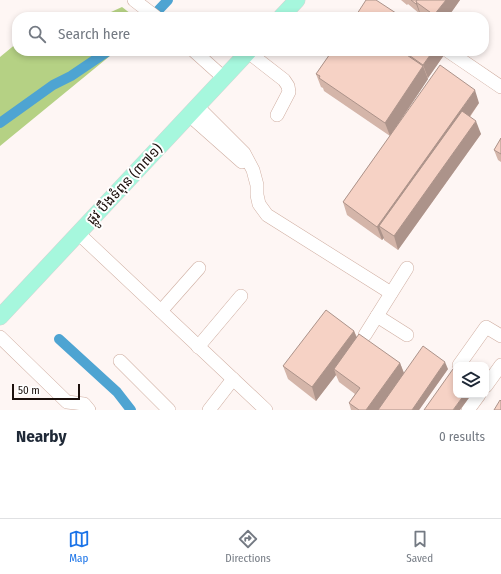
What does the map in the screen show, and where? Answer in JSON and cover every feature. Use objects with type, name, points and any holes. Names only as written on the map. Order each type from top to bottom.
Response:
[{"type":"main road","points":[[286,12],[297,0]]},
{"type":"main road","name":"ផ្លូវ បឹងទំពុន (៣៧១)","points":[[0,317],[244,56]]},
{"type":"street","points":[[134,0],[150,12]]},
{"type":"street","points":[[200,56],[224,78]]},
{"type":"street","points":[[255,56],[284,80],[288,86],[289,92],[277,115]]},
{"type":"street","points":[[456,56],[500,84]]},
{"type":"street","points":[[193,111],[244,153],[253,170],[257,185],[259,204],[267,215],[391,293]]},
{"type":"street","points":[[78,233],[266,410]]},
{"type":"street","points":[[161,311],[199,268]]},
{"type":"street","points":[[365,335],[407,268]]},
{"type":"street","points":[[198,347],[241,296]]},
{"type":"street","points":[[377,316],[407,335]]},
{"type":"street","points":[[460,362],[486,327],[501,336]]},
{"type":"street","points":[[0,337],[63,406],[84,404],[89,410]]},
{"type":"street","points":[[120,361],[169,410]]},
{"type":"street","points":[[489,382],[501,365]]},
{"type":"street","points":[[209,410],[233,379]]},
{"type":"street","points":[[468,410],[477,398]]},
{"type":"green space","points":[[122,7],[128,12],[111,12]]},
{"type":"green space","points":[[12,47],[12,56],[110,56],[0,146],[0,57]]},
{"type":"building","points":[[366,0],[376,0],[394,12],[358,12]]},
{"type":"building","points":[[411,0],[417,0],[417,3],[416,4]]},
{"type":"building","points":[[417,0],[446,0],[436,12],[430,12],[416,2]]},
{"type":"building","points":[[329,56],[408,56],[423,66],[385,123],[319,78],[320,76],[316,74]]},
{"type":"building","points":[[410,56],[429,56],[423,65]]},
{"type":"building","points":[[440,65],[475,90],[377,227],[343,202]]},
{"type":"building","points":[[462,111],[476,121],[394,236],[379,226]]},
{"type":"building","points":[[501,138],[501,154],[494,150]]},
{"type":"building","points":[[326,310],[354,331],[312,387],[283,366]]},
{"type":"building","points":[[359,334],[400,363],[366,410],[359,410],[349,403],[360,388],[334,369]]},
{"type":"building","points":[[423,346],[445,362],[412,410],[378,410]]},
{"type":"building","points":[[453,369],[453,398],[462,398],[453,410],[424,410]]},
{"type":"building","points":[[500,400],[501,410],[494,410]]},
{"type":"waterway","points":[[157,12],[168,0]]},
{"type":"waterway","points":[[0,123],[53,85],[71,76],[101,56]]},
{"type":"waterway","points":[[59,339],[117,392],[131,410]]}]
